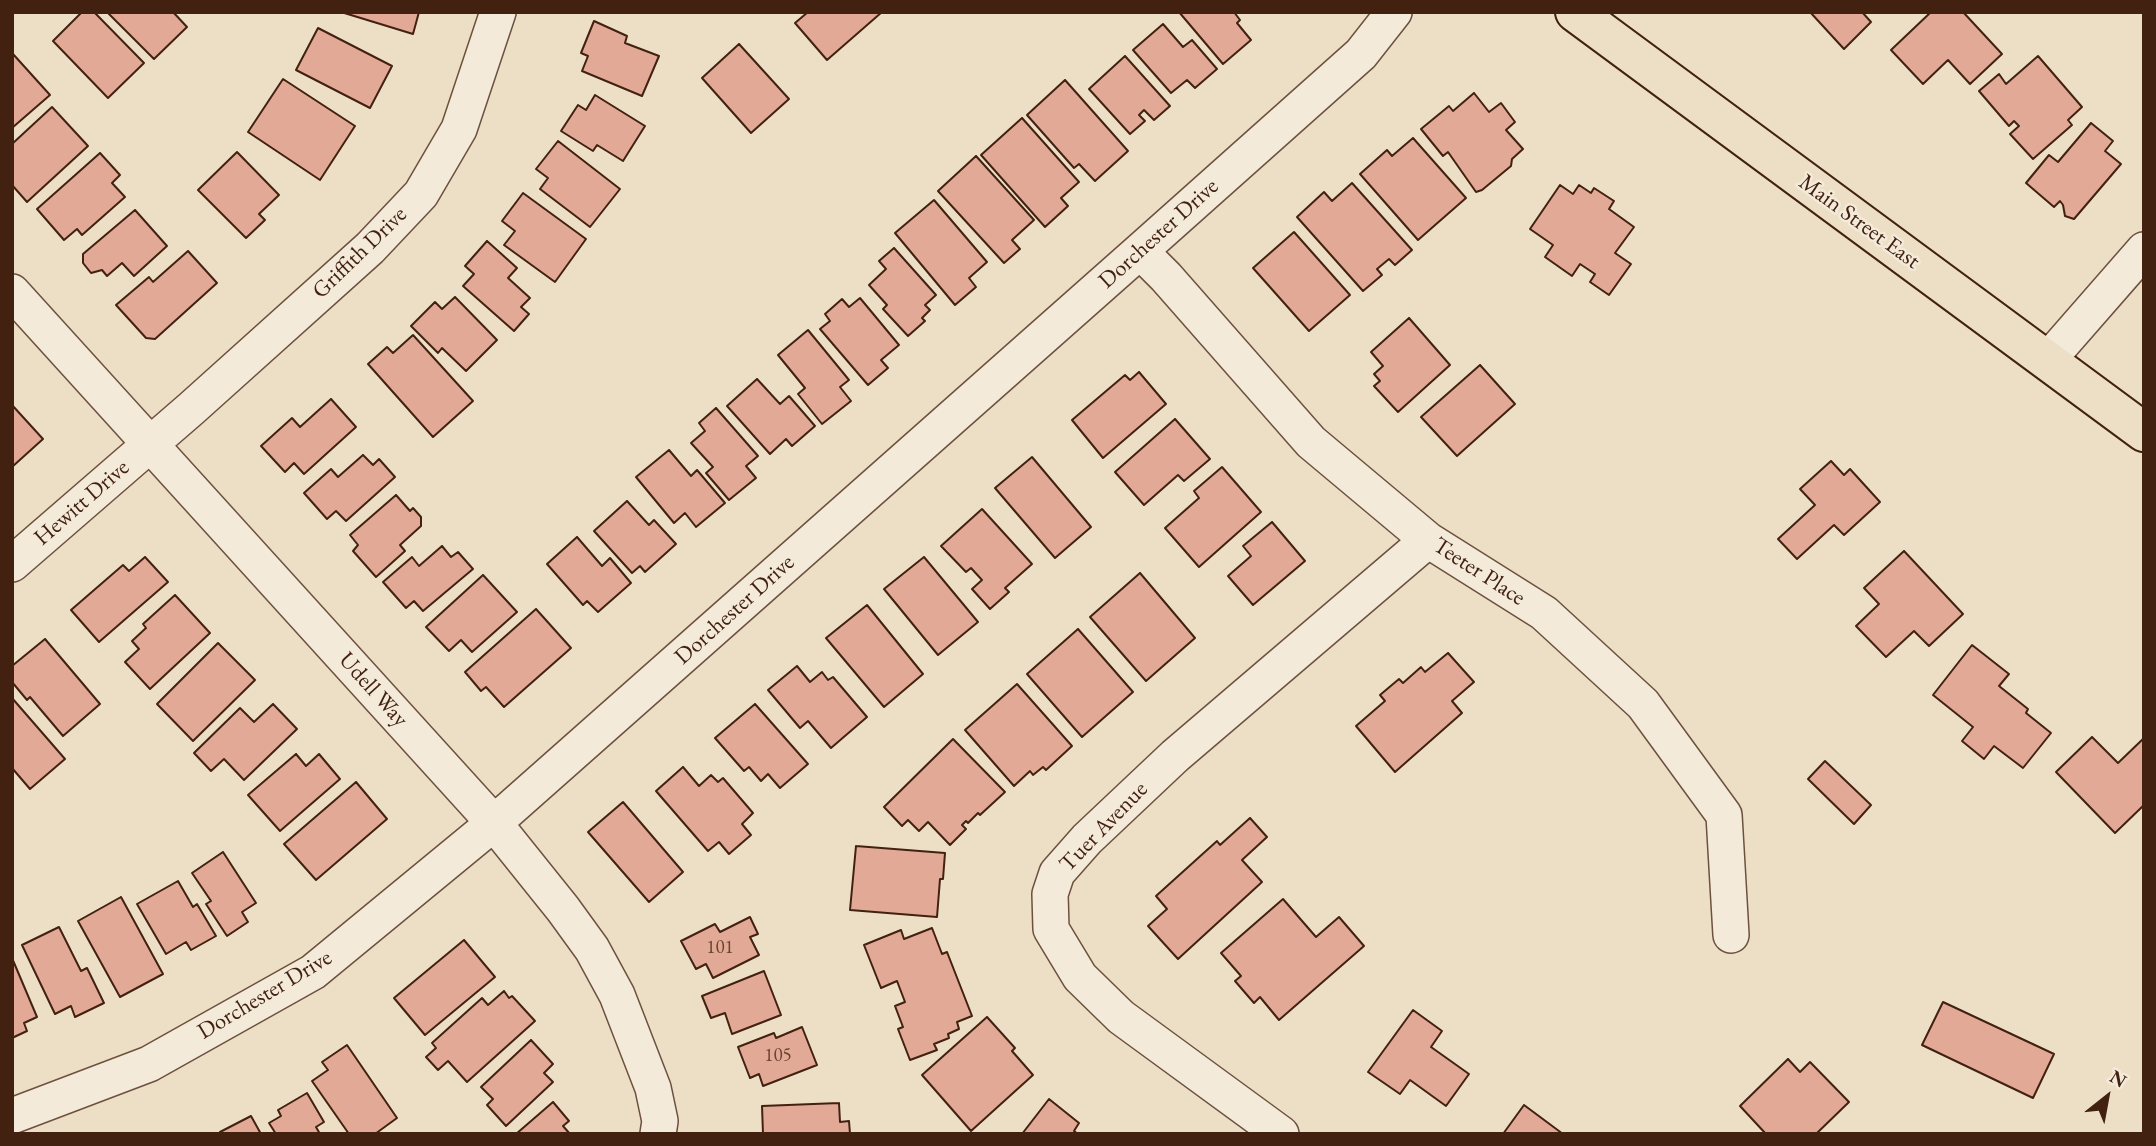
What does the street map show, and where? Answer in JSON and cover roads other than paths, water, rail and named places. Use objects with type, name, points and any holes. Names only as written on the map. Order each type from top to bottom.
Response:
[{"type":"main road","name":"Main Street East","points":[[1575,12],[2144,432]]},
{"type":"street","name":"Griffith Drive","points":[[151,443],[370,248],[421,194],[459,129],[498,12]]},
{"type":"street","name":"Dorchester Drive","points":[[12,1116],[149,1064],[313,972],[494,823],[1140,251],[1361,54],[1394,12]]},
{"type":"street","points":[[2047,361],[2144,250]]},
{"type":"street","name":"Teeter Place","points":[[1140,251],[1311,442],[1428,540],[1544,613],[1643,704],[1724,815],[1731,935]]},
{"type":"street","name":"Udell Way","points":[[12,292],[494,823],[564,909],[593,950],[617,995],[653,1088],[660,1121],[657,1134]]},
{"type":"street","name":"Hewitt Drive","points":[[12,564],[151,443]]},
{"type":"street","name":"Tuer Avenue","points":[[1281,1134],[1121,1017],[1080,977],[1051,929],[1050,894],[1057,873],[1087,839],[1165,765],[1428,540]]}]
